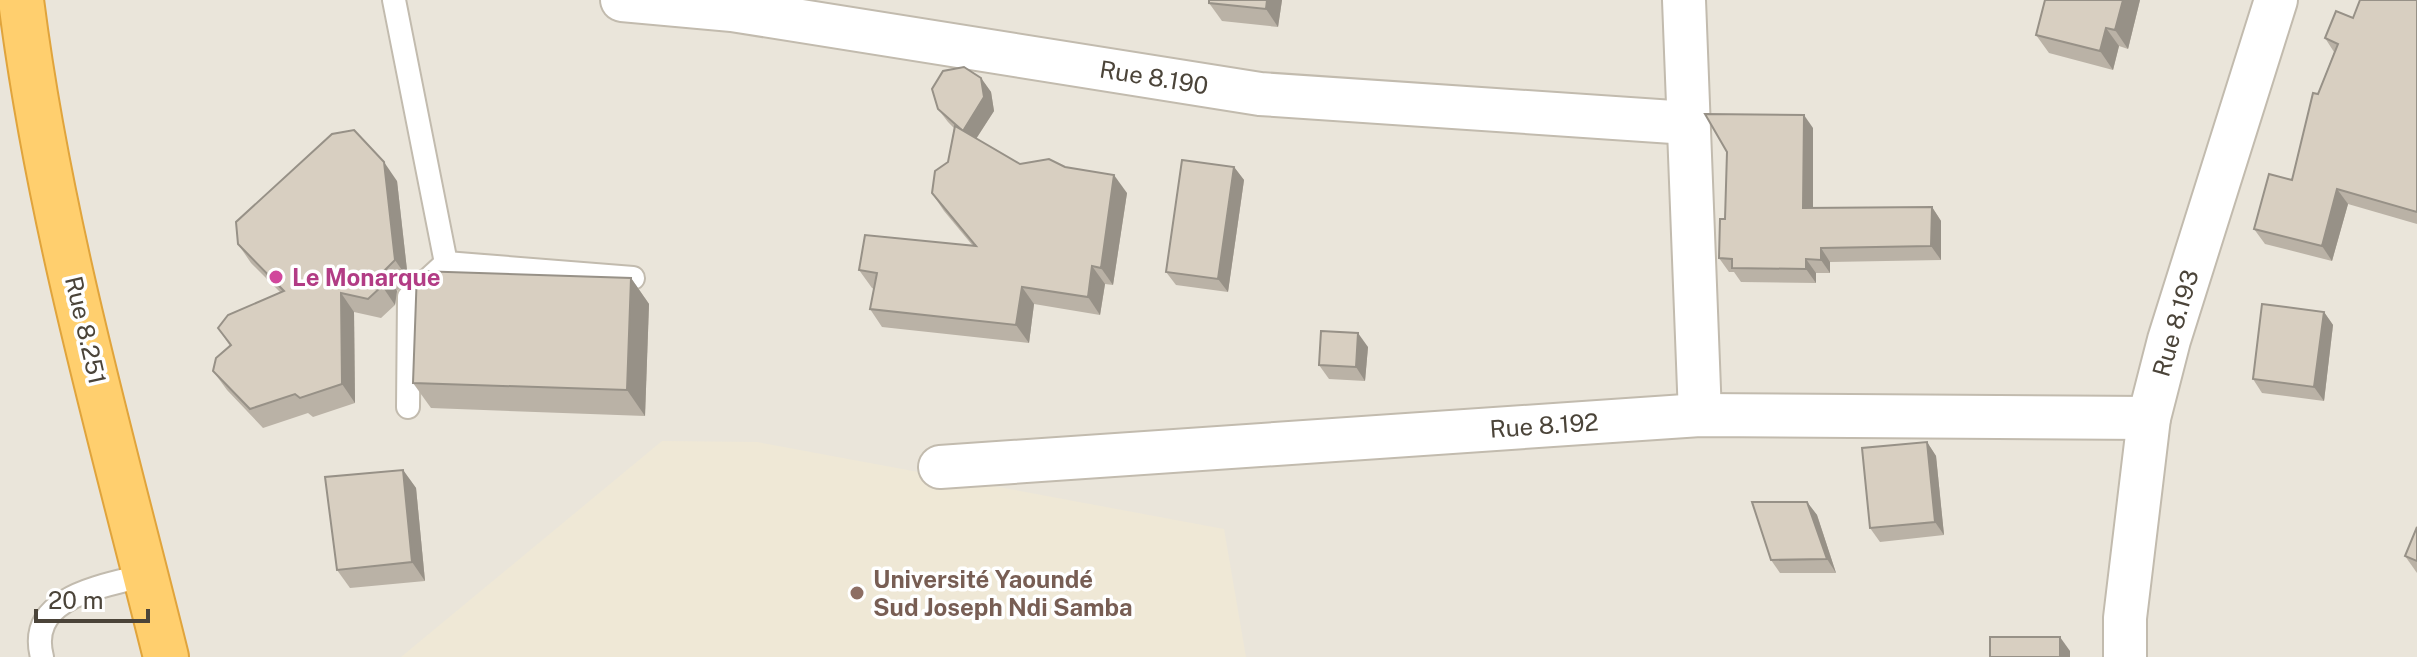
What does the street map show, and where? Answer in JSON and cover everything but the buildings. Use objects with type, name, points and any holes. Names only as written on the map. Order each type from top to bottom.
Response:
[{"type":"highway","name":"Rue 8.251","points":[[21,0],[14,48],[166,657]]},
{"type":"street","name":"Rue 8.190","points":[[622,0],[732,10],[1260,94],[1688,123]]},
{"type":"street","points":[[1684,0],[1700,415]]},
{"type":"street","name":"Rue 8.193","points":[[2125,657],[2125,618],[2149,418],[2169,340],[2276,0]]},
{"type":"street","name":"Rue 8.192","points":[[940,467],[1700,415],[2149,418]]},
{"type":"lane","points":[[394,0],[446,263]]},
{"type":"lane","points":[[408,407],[409,297],[446,263],[633,278]]},
{"type":"lane","points":[[42,657],[43,625],[55,607],[72,595],[146,575]]},
{"type":"shaded area","points":[[0,0],[2417,0],[2417,657],[0,657]]},
{"type":"shaded area","name":"Université Yaoundé Sud Joseph Ndi Samba","points":[[662,441],[757,442],[1224,529],[1246,657],[401,657]]},
{"type":"place","name":"Le Monarque","points":[[276,277]]},
{"type":"place","name":"Université Yaoundé Sud Joseph Ndi Samba","points":[[857,593]]}]
